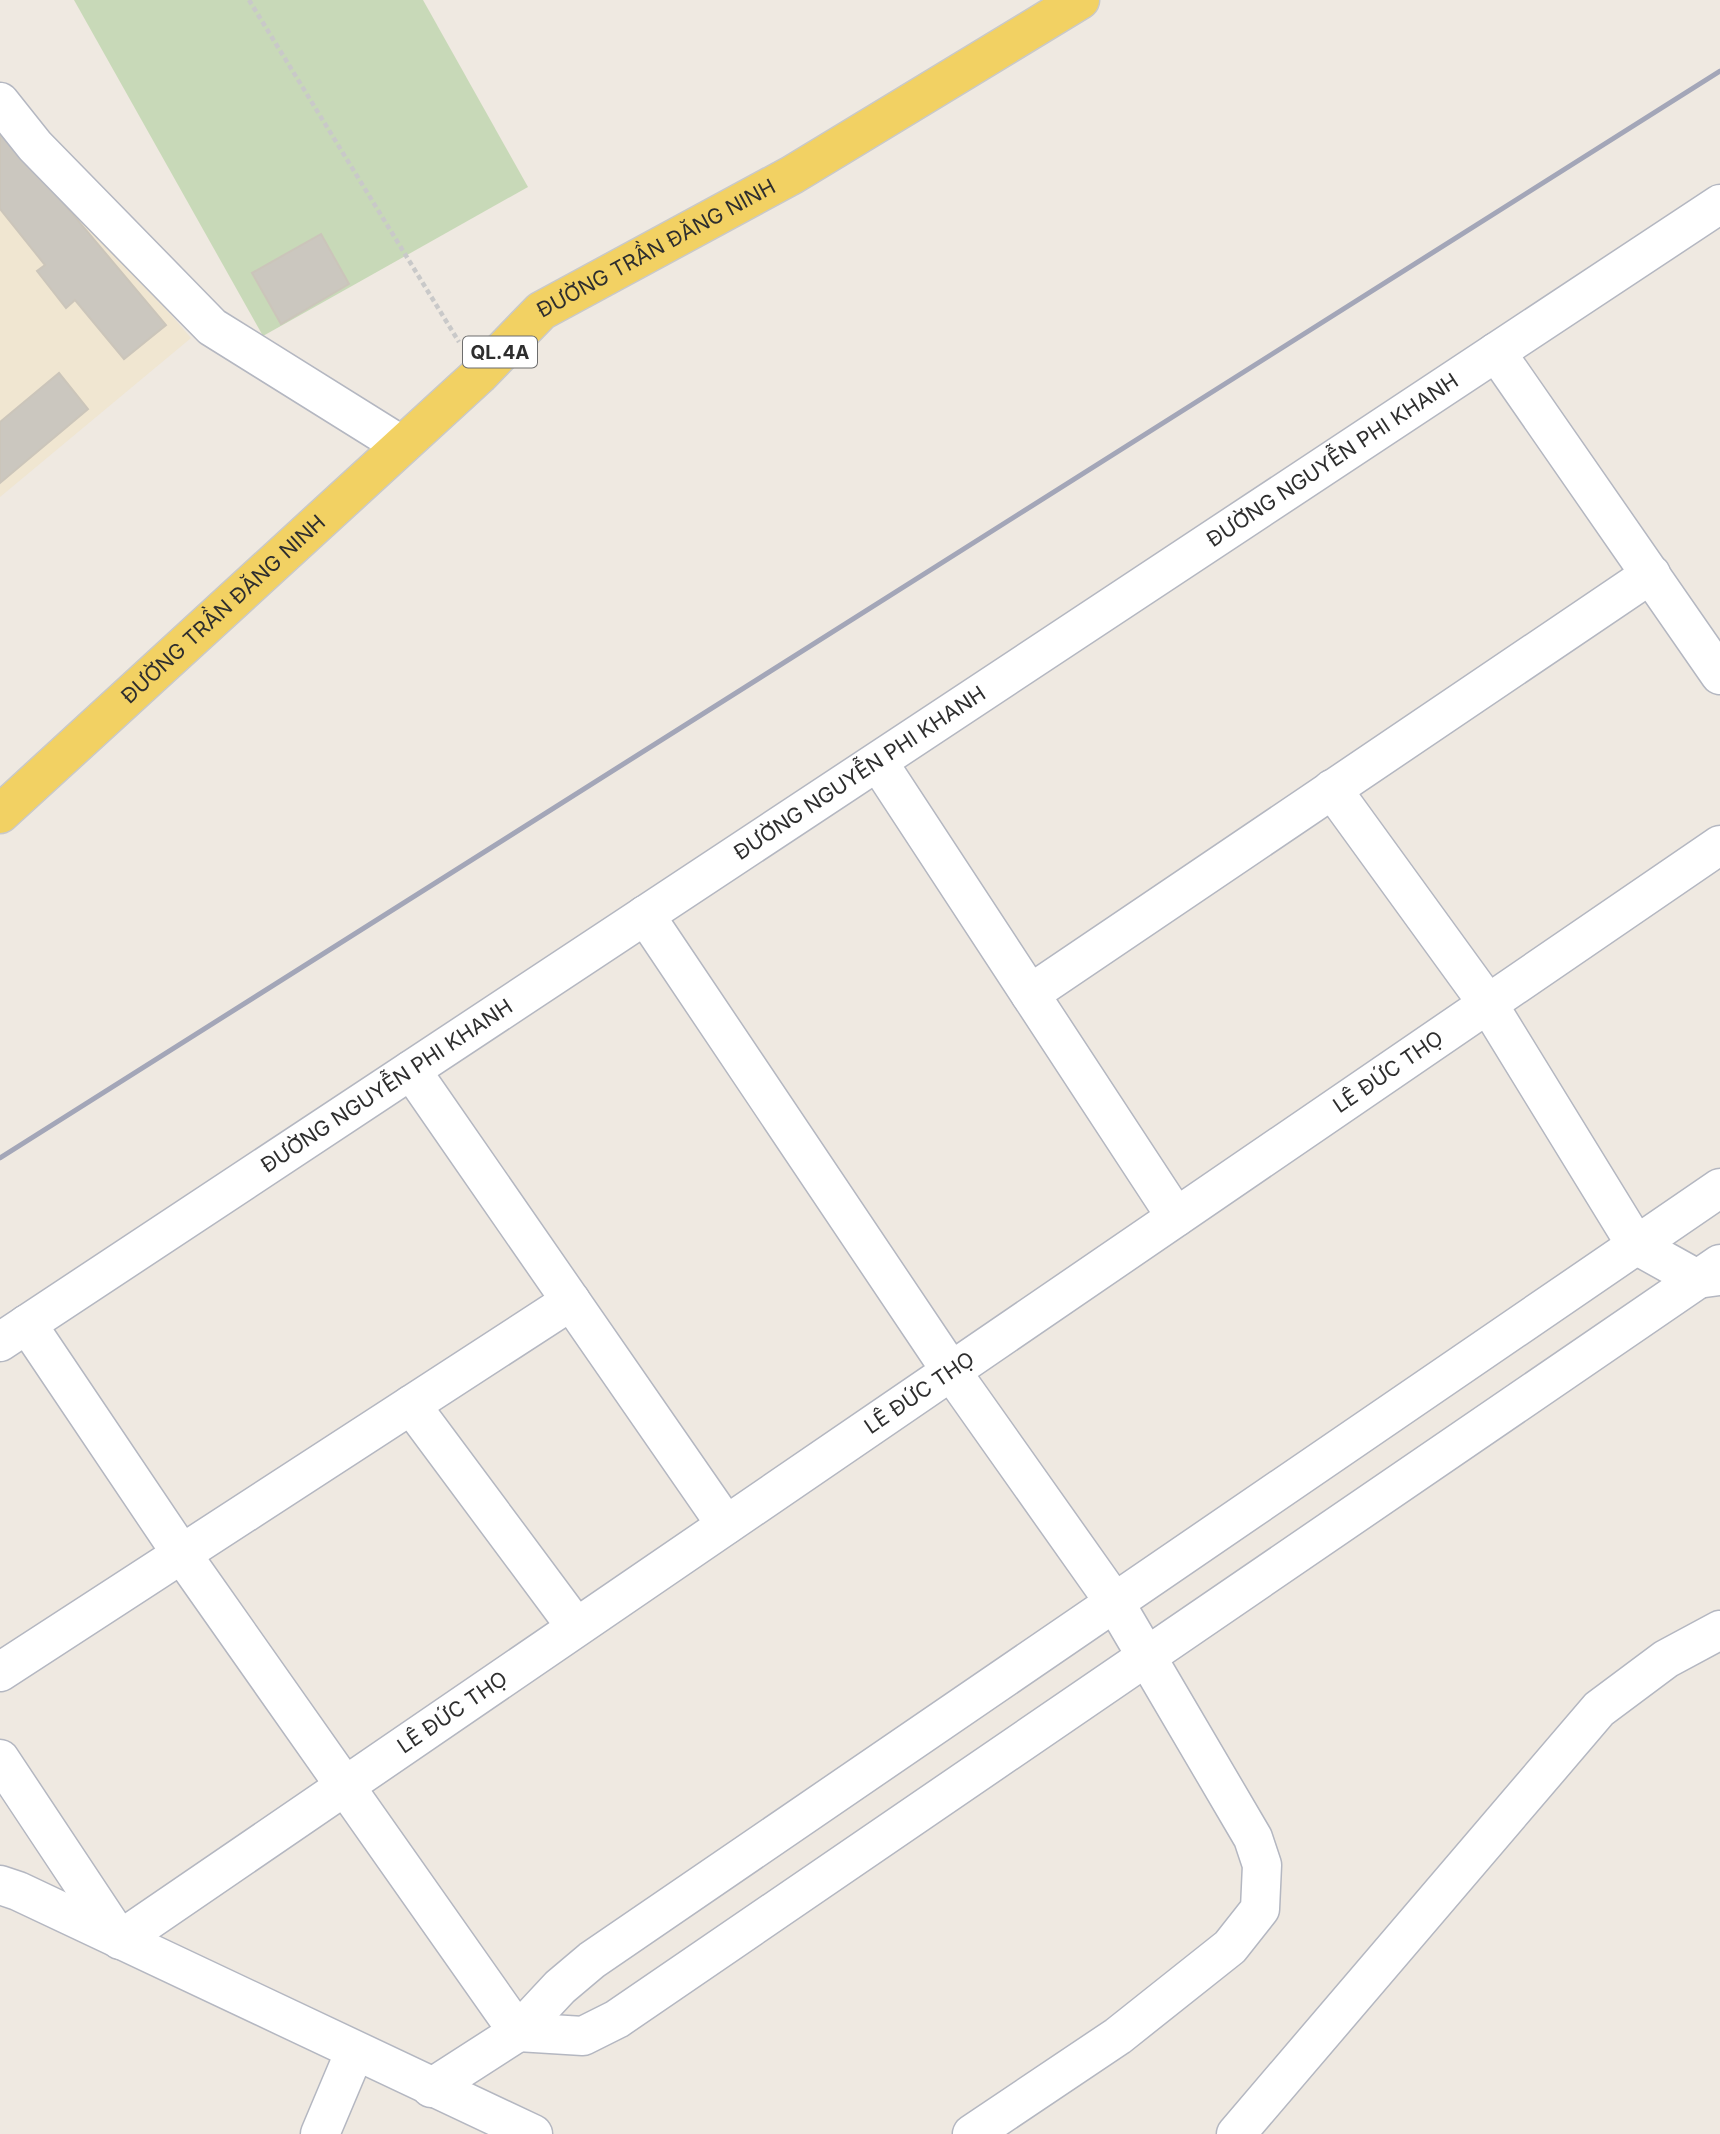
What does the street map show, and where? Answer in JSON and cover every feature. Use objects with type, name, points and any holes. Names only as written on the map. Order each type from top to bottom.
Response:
[{"type":"main road","name":"ĐƯỜNG TRẦN ĐĂNG NINH","points":[[0,814],[479,375],[541,311],[792,175],[1080,0]]},
{"type":"street","points":[[0,102],[35,146],[212,327],[401,445]]},
{"type":"street","name":"ĐƯỜNG NGUYỄN PHI KHANH","points":[[14,1333],[1720,204]]},
{"type":"street","points":[[1496,352],[1720,675]]},
{"type":"street","points":[[1030,994],[1651,574]]},
{"type":"street","points":[[878,762],[1176,1217]]},
{"type":"street","points":[[1332,789],[1488,1004],[1636,1245],[1713,1273]]},
{"type":"street","name":"LÊ ĐỨC THỌ","points":[[120,1940],[1720,845]]},
{"type":"street","points":[[645,915],[951,1371],[1115,1602],[1253,1838],[1262,1865],[1260,1909],[1230,1947],[1129,2028],[972,2134]]},
{"type":"street","points":[[411,1070],[726,1525]]},
{"type":"street","points":[[430,2088],[518,2032],[560,1987],[592,1960],[1720,1188]]},
{"type":"street","points":[[518,2032],[583,2036],[617,2019],[1146,1656],[1713,1273]]},
{"type":"street","points":[[0,1672],[571,1301]]},
{"type":"street","points":[[14,1333],[181,1553],[518,2032]]},
{"type":"street","points":[[411,1405],[576,1627]]},
{"type":"street","points":[[1236,2134],[1599,1709],[1666,1659],[1720,1630]]},
{"type":"street","points":[[0,1759],[120,1940]]},
{"type":"street","points":[[0,1885],[18,1891],[430,2088],[533,2134]]},
{"type":"street","points":[[320,2134],[355,2051]]},
{"type":"path","points":[[249,0],[479,375]]},
{"type":"shaded area","points":[[0,117],[191,338],[0,497]]},
{"type":"green space","points":[[74,0],[423,0],[528,187],[263,336]]},
{"type":"building","points":[[0,128],[166,325],[124,359],[75,300],[66,308],[37,271],[45,265],[0,209]]},
{"type":"building","points":[[321,234],[349,284],[281,324],[252,273]]},
{"type":"building","points":[[59,373],[88,409],[0,483],[0,422]]},
{"type":"railway","points":[[0,1158],[1720,71]]}]
